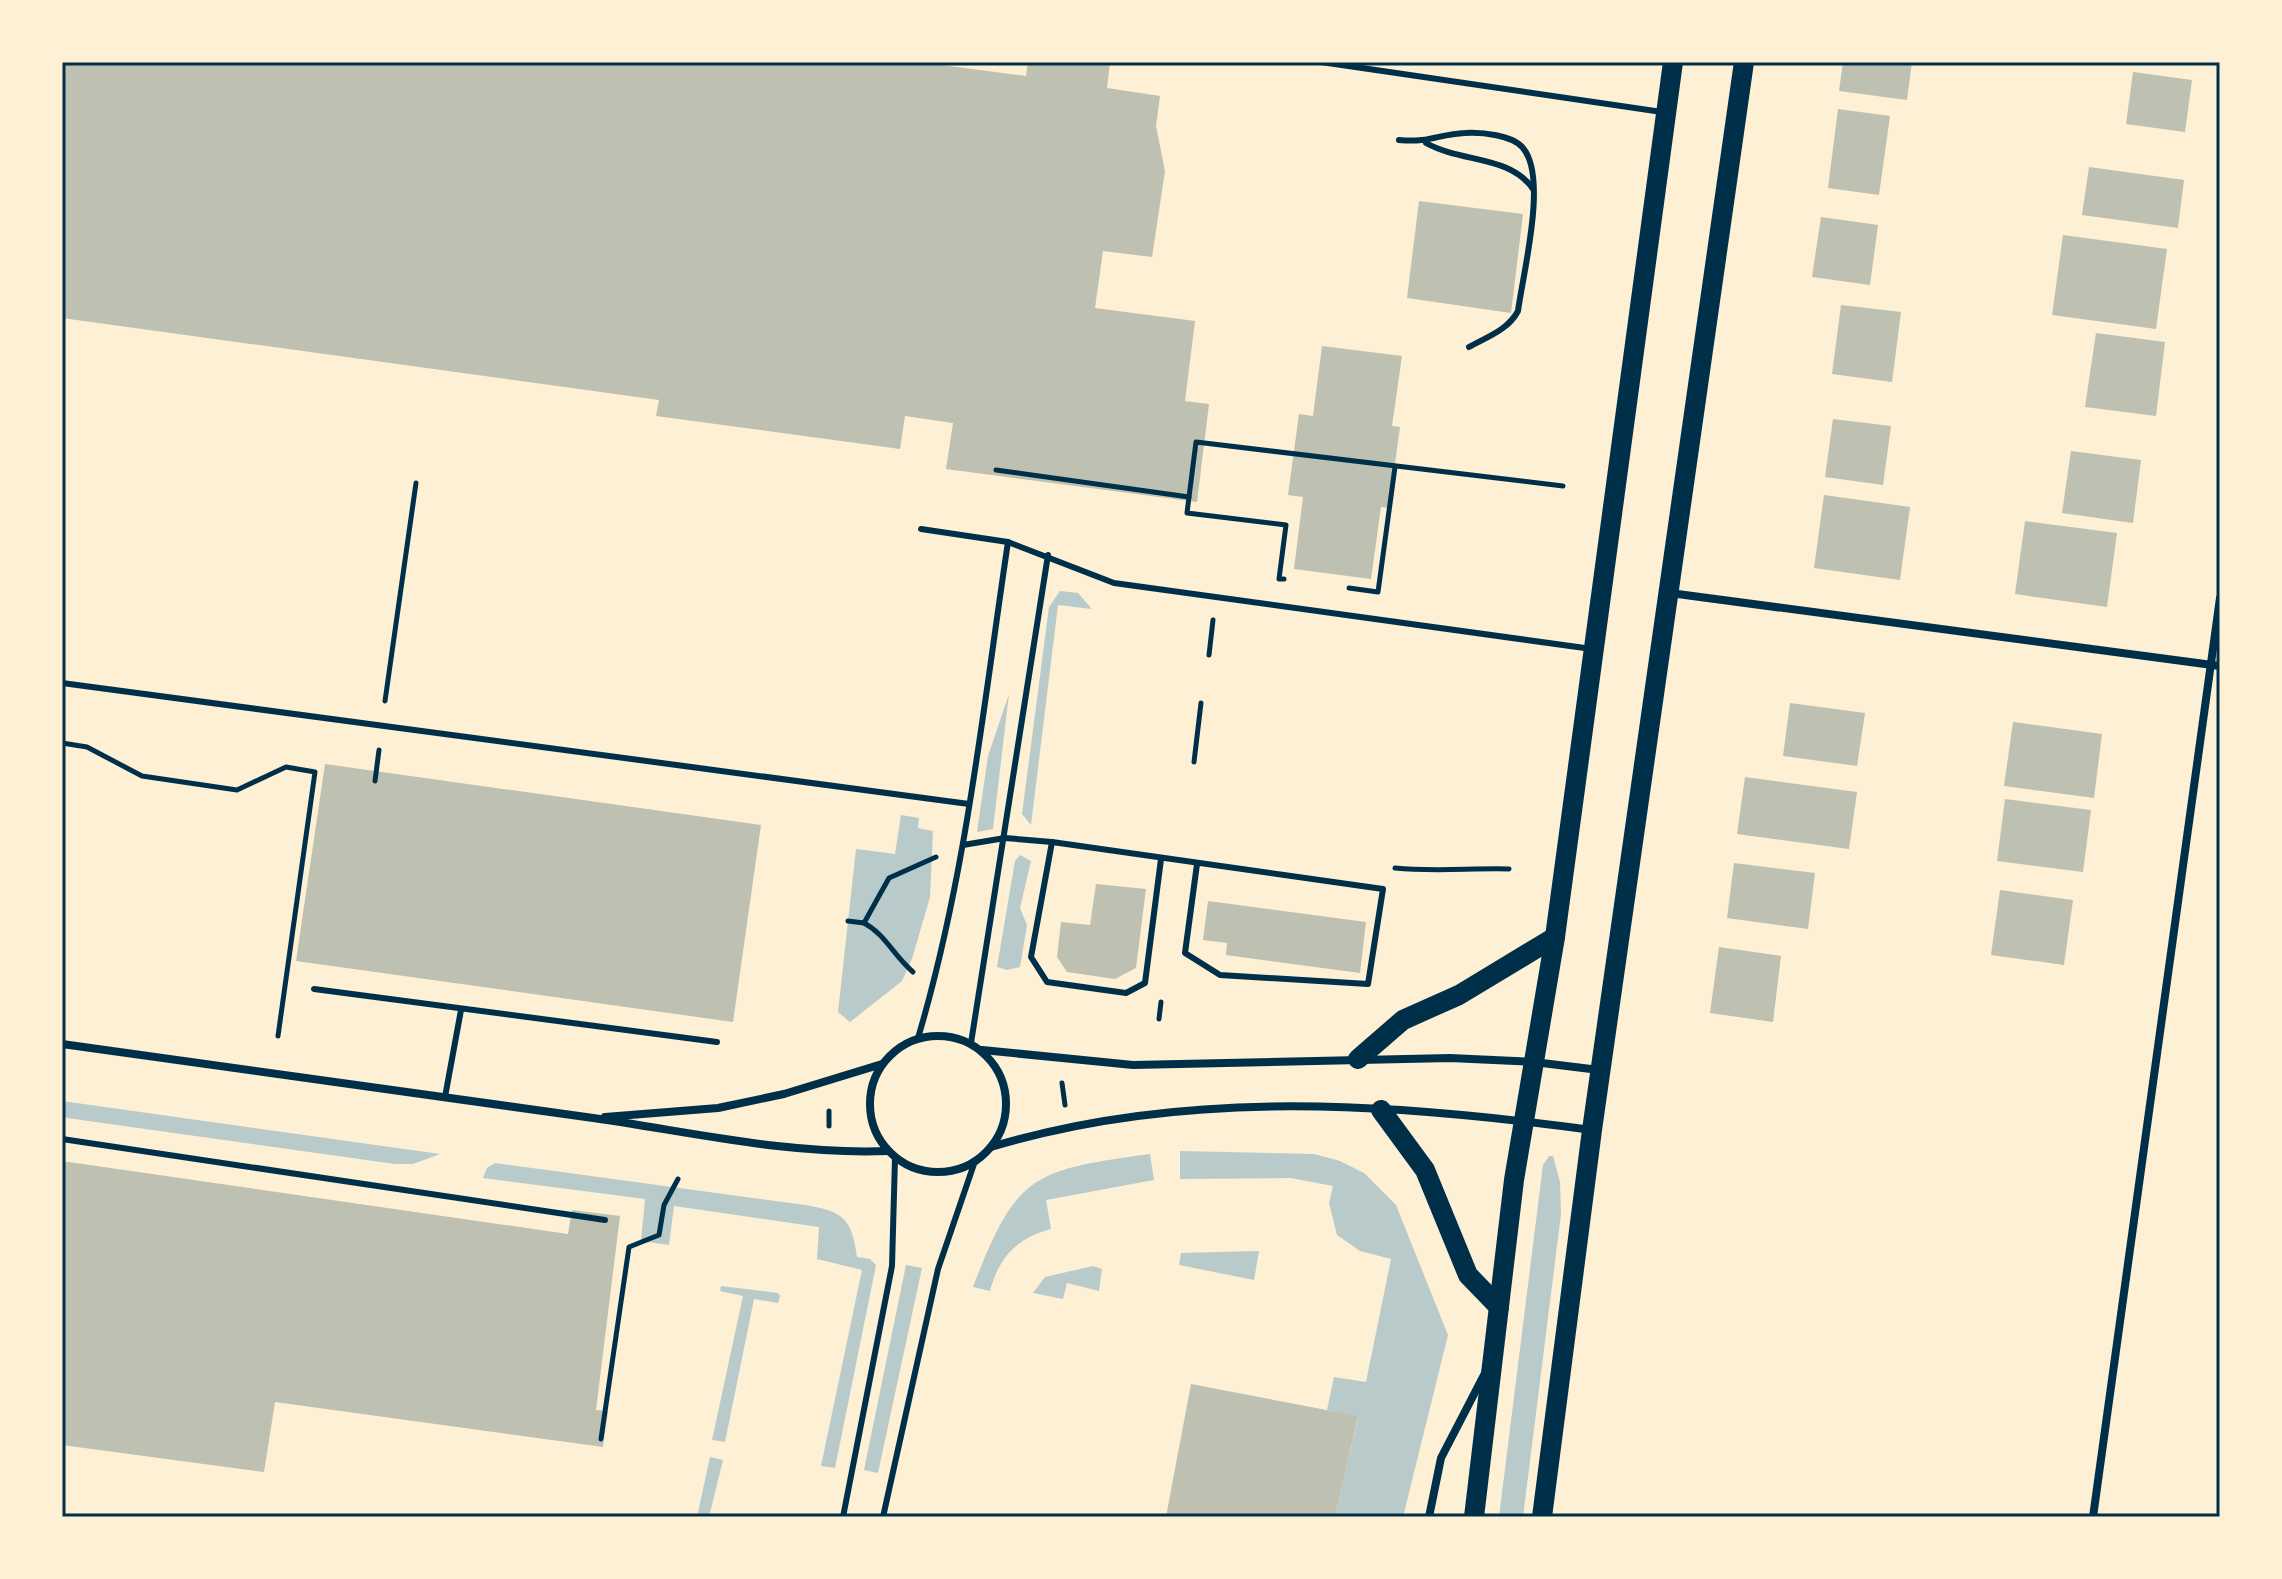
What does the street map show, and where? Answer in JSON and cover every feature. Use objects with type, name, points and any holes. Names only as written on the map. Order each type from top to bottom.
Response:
[{"type":"main road","points":[[1474,1517],[1523,1121],[1555,937],[1673,62]]},
{"type":"main road","points":[[1542,1517],[1592,1130],[1744,62]]},
{"type":"main road","points":[[1358,1059],[1403,1020],[1459,995],[1555,937]]},
{"type":"main road","points":[[1381,1110],[1425,1170],[1468,1275],[1499,1307]]},
{"type":"street","points":[[1669,593],[2216,666]]},
{"type":"street","points":[[2093,1517],[2216,666],[2220,598]]},
{"type":"street","points":[[62,1044],[592,1118],[796,1150],[891,1154],[926,1171],[951,1170],[975,1161],[991,1147],[1002,1129],[1007,1108],[1005,1086],[996,1066],[982,1050],[971,1043],[936,1035],[918,1038],[897,1048],[882,1064],[869,1100],[877,1136],[891,1154]]},
{"type":"street","points":[[982,1050],[1133,1065],[1358,1059],[1534,1062],[1601,1070]]},
{"type":"street","points":[[592,1118],[718,1108],[784,1094],[882,1064]]},
{"type":"street","points":[[991,1147],[1160,1110],[1272,1106],[1459,1112],[1592,1130]]},
{"type":"street","points":[[1429,1517],[1441,1458],[1492,1359]]},
{"type":"lane","points":[[1321,62],[1667,112]]},
{"type":"lane","points":[[1426,143],[1464,132],[1510,139],[1522,147],[1535,173],[1518,311],[1513,321],[1501,330],[1469,347]]},
{"type":"lane","points":[[1399,140],[1426,143],[1453,156],[1507,166],[1520,173],[1534,190]]},
{"type":"lane","points":[[921,529],[1008,542],[1114,583],[1593,649]]},
{"type":"lane","points":[[918,1038],[939,966],[963,845],[1008,542]]},
{"type":"lane","points":[[971,1043],[1048,555]]},
{"type":"lane","points":[[62,683],[969,804]]},
{"type":"lane","points":[[963,845],[1005,838],[1052,842],[1383,889],[1368,984],[1220,975],[1185,953],[1197,864]]},
{"type":"lane","points":[[1052,842],[1031,957],[1047,982],[1126,993],[1145,983],[1161,859]]},
{"type":"lane","points":[[314,989],[717,1042]]},
{"type":"lane","points":[[445,1097],[461,1010]]},
{"type":"lane","points":[[62,1139],[605,1220]]},
{"type":"lane","points":[[843,1517],[892,1266],[891,1154]]},
{"type":"lane","points":[[883,1517],[938,1269],[975,1161]]},
{"type":"path","points":[[1293,581],[1279,579],[1286,525],[1187,513],[1196,442],[1563,486]]},
{"type":"path","points":[[1335,586],[1378,592],[1395,467]]},
{"type":"path","points":[[996,470],[1189,497]]},
{"type":"path","points":[[385,701],[416,483]]},
{"type":"path","points":[[1209,655],[1213,620]]},
{"type":"path","points":[[1194,762],[1201,703]]},
{"type":"path","points":[[62,743],[87,747],[142,776],[237,790],[286,767],[315,772],[278,1036]]},
{"type":"path","points":[[375,781],[379,750]]},
{"type":"path","points":[[864,923],[889,878],[942,853]]},
{"type":"path","points":[[848,921],[864,923],[879,931],[898,959],[913,973]]},
{"type":"path","points":[[1062,1082],[1066,1114]]},
{"type":"path","points":[[601,1439],[629,1247],[659,1235],[664,1205],[678,1179]]},
{"type":"shaded area","points":[[1060,591],[1078,593],[1092,609],[1058,605],[1031,825],[1022,814],[1049,607]]},
{"type":"shaded area","points":[[1009,694],[993,829],[977,832],[988,756]]},
{"type":"shaded area","points":[[901,815],[919,818],[918,828],[933,831],[930,897],[912,959],[902,981],[850,1022],[838,1012],[856,849],[895,854]]},
{"type":"shaded area","points":[[1020,855],[1031,861],[1020,908],[1027,925],[1020,967],[1007,970],[997,967],[1015,861]]},
{"type":"shaded area","points":[[62,1101],[440,1154],[413,1164],[395,1164],[67,1118],[62,1116]]},
{"type":"shaded area","points":[[1180,1151],[1314,1154],[1340,1161],[1364,1173],[1396,1205],[1448,1335],[1403,1517],[1335,1517],[1358,1417],[1327,1410],[1334,1377],[1366,1382],[1391,1259],[1360,1251],[1337,1235],[1329,1203],[1333,1186],[1291,1178],[1180,1179]]},
{"type":"shaded area","points":[[1150,1154],[1154,1180],[1046,1200],[1051,1229],[1028,1238],[1011,1251],[999,1268],[990,1291],[973,1287],[1002,1221],[1033,1184],[1079,1166]]},
{"type":"shaded area","points":[[1549,1156],[1553,1156],[1560,1182],[1561,1214],[1523,1517],[1499,1517],[1543,1165]]},
{"type":"shaded area","points":[[495,1163],[805,1205],[828,1210],[843,1219],[852,1234],[857,1257],[870,1259],[876,1265],[835,1468],[821,1466],[862,1270],[817,1259],[819,1227],[674,1206],[669,1245],[641,1241],[645,1199],[483,1178],[487,1168]]},
{"type":"shaded area","points":[[1259,1251],[1254,1280],[1179,1265],[1181,1253]]},
{"type":"shaded area","points":[[906,1265],[922,1268],[878,1473],[864,1470]]},
{"type":"shaded area","points":[[1093,1266],[1102,1269],[1099,1291],[1067,1283],[1063,1299],[1033,1293],[1045,1277]]},
{"type":"shaded area","points":[[721,1286],[778,1293],[780,1296],[778,1303],[754,1299],[725,1442],[712,1440],[743,1296],[720,1291]]},
{"type":"shaded area","points":[[710,1457],[723,1460],[709,1517],[697,1517]]},
{"type":"building","points":[[62,62],[919,62],[1026,76],[1028,62],[1110,62],[1107,88],[1160,96],[1156,126],[1165,171],[1152,257],[1103,251],[1095,308],[1195,321],[1185,401],[1209,404],[1197,502],[946,469],[953,423],[905,416],[900,449],[656,416],[659,400],[62,318]]},
{"type":"building","points":[[1843,62],[1912,62],[1907,100],[1839,91]]},
{"type":"building","points":[[2133,72],[2192,80],[2185,132],[2126,124]]},
{"type":"building","points":[[1838,109],[1890,116],[1879,195],[1828,188]]},
{"type":"building","points":[[2089,167],[2184,180],[2178,228],[2082,215]]},
{"type":"building","points":[[1419,201],[1523,214],[1511,313],[1407,298]]},
{"type":"building","points":[[1821,217],[1878,225],[1870,285],[1812,277]]},
{"type":"building","points":[[2063,235],[2167,249],[2156,329],[2052,315]]},
{"type":"building","points":[[1841,305],[1901,312],[1892,382],[1832,374]]},
{"type":"building","points":[[2096,333],[2165,342],[2156,416],[2085,407]]},
{"type":"building","points":[[1322,346],[1402,356],[1392,426],[1400,427],[1389,508],[1381,507],[1371,579],[1294,569],[1303,497],[1288,495],[1299,414],[1313,416]]},
{"type":"building","points":[[1833,419],[1891,426],[1883,485],[1825,477]]},
{"type":"building","points":[[2071,451],[2141,460],[2133,523],[2062,513]]},
{"type":"building","points":[[1824,495],[1910,507],[1900,580],[1814,568]]},
{"type":"building","points":[[2025,521],[2117,533],[2107,607],[2015,594]]},
{"type":"building","points":[[1790,703],[1865,713],[1857,766],[1783,756]]},
{"type":"building","points":[[2013,722],[2102,734],[2094,798],[2004,786]]},
{"type":"building","points":[[325,764],[761,825],[733,1022],[296,961]]},
{"type":"building","points":[[1745,777],[1857,792],[1849,849],[1737,834]]},
{"type":"building","points":[[2005,799],[2091,810],[2083,872],[1997,861]]},
{"type":"building","points":[[1734,863],[1815,873],[1808,929],[1727,918]]},
{"type":"building","points":[[1096,884],[1146,889],[1136,968],[1115,979],[1067,972],[1057,957],[1061,922],[1090,925]]},
{"type":"building","points":[[2000,890],[2073,900],[2064,965],[1991,955]]},
{"type":"building","points":[[1208,901],[1366,922],[1360,973],[1226,955],[1227,943],[1203,940]]},
{"type":"building","points":[[1719,947],[1781,956],[1773,1022],[1710,1013]]},
{"type":"building","points":[[62,1161],[568,1234],[572,1210],[620,1216],[596,1410],[608,1411],[603,1447],[275,1402],[264,1472],[62,1445]]},
{"type":"building","points":[[1191,1384],[1358,1416],[1335,1517],[1166,1517]]}]
